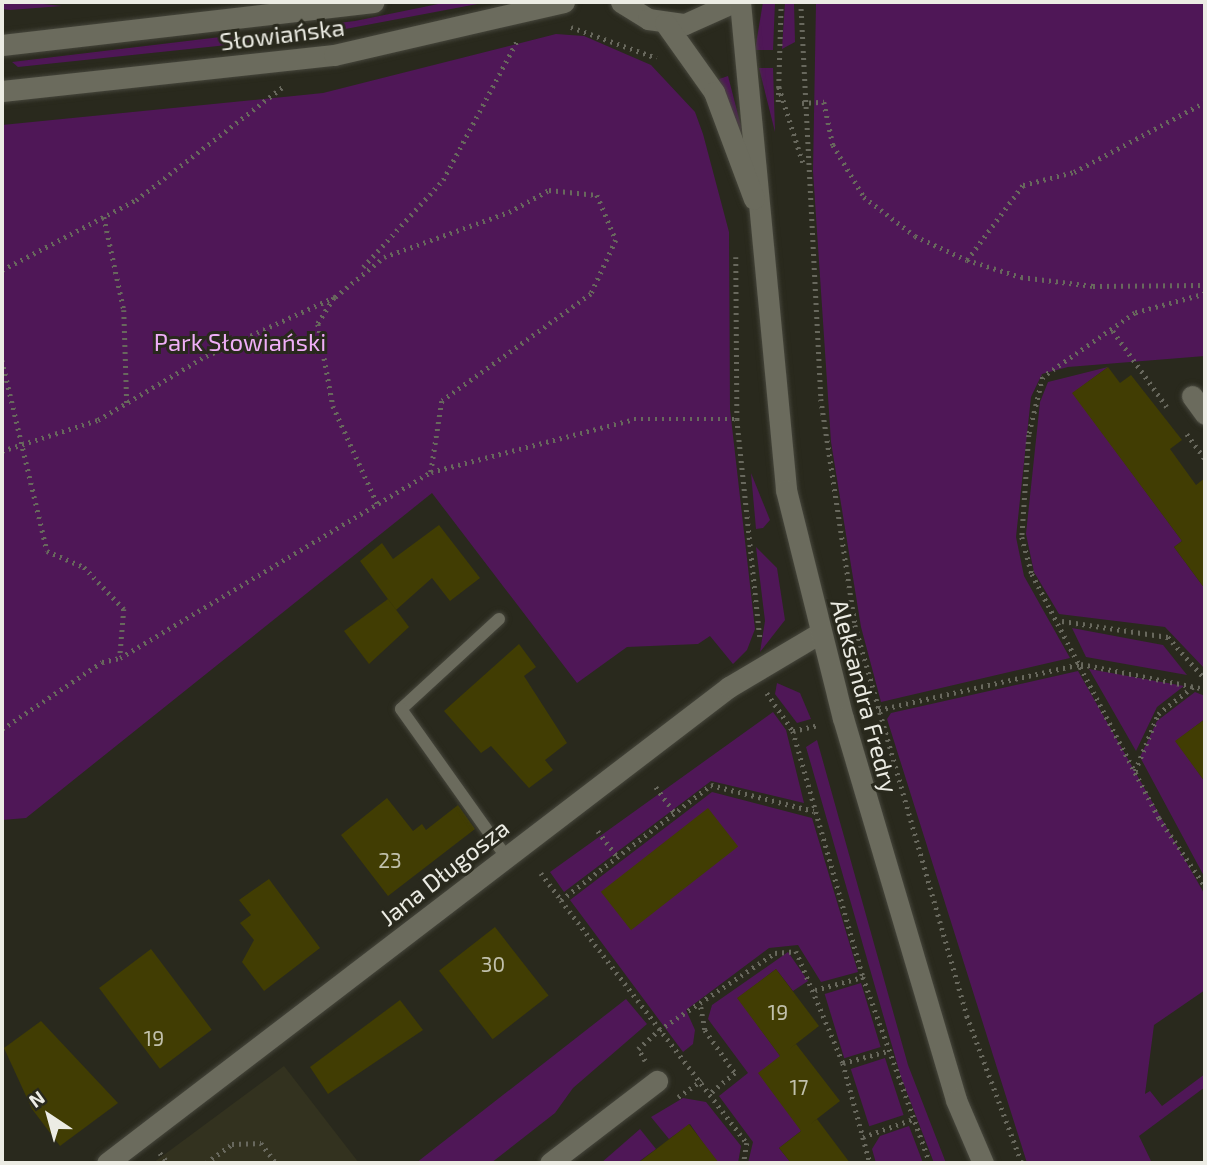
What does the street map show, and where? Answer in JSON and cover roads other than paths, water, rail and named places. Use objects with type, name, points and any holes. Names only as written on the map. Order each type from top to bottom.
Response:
[{"type":"street","name":"Słowiańska","points":[[2,45],[374,2]]},
{"type":"street","name":"Słowiańska","points":[[2,91],[334,55],[564,2]]},
{"type":"street","points":[[621,2],[665,23],[705,20],[737,2]]},
{"type":"street","name":"Aleksandra Fredry","points":[[737,2],[763,228],[786,490],[821,633],[956,1100],[983,1163]]},
{"type":"street","name":"Aleksandra Fredry","points":[[665,23],[714,92],[763,228]]},
{"type":"street","points":[[2,30],[38,41]]},
{"type":"street","points":[[1192,396],[1205,414]]},
{"type":"street","name":"Jana Długosza","points":[[107,1163],[506,856],[759,670],[821,633]]},
{"type":"street","points":[[550,1163],[657,1081]]},
{"type":"lane","points":[[499,619],[401,709],[506,856]]},
{"type":"park label","name":"Park Słowiański","points":[[240,342]]}]
